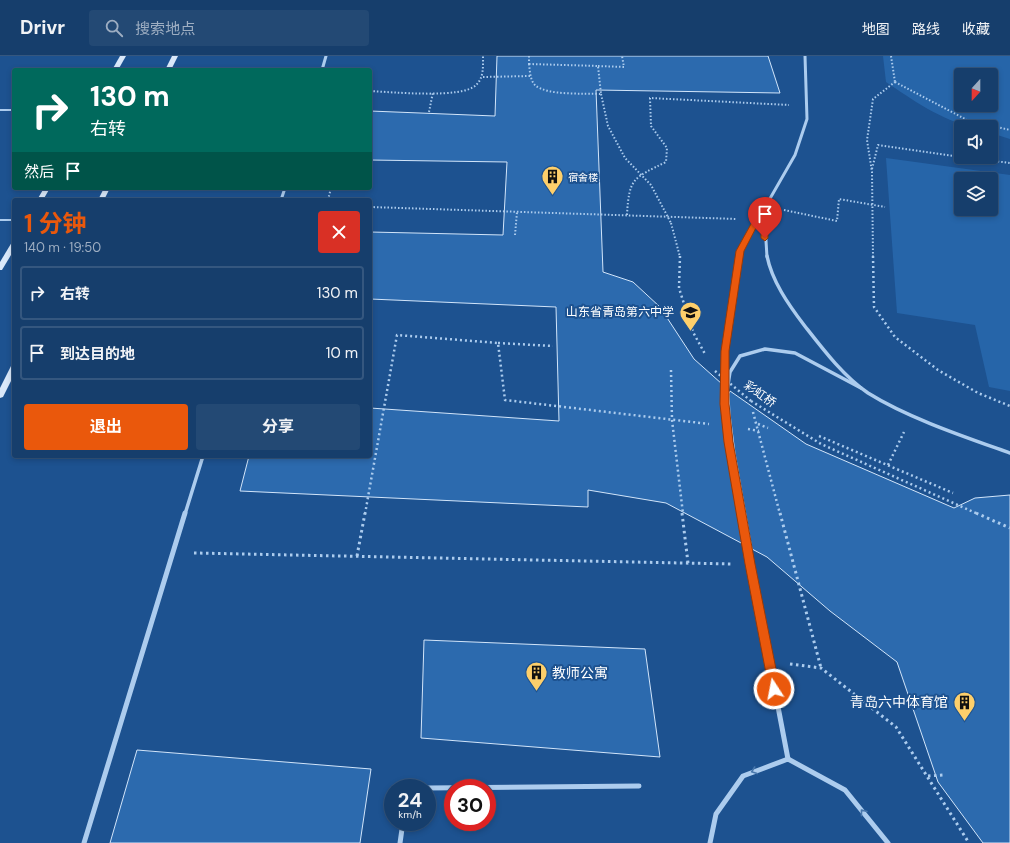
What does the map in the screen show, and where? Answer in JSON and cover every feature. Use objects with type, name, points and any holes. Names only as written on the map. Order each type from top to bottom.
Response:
[{"type":"main road","points":[[116,68],[123,56]]},
{"type":"main road","points":[[169,68],[175,56]]},
{"type":"main road","points":[[0,268],[12,247]]},
{"type":"main road","points":[[0,395],[12,372]]},
{"type":"street","points":[[323,68],[326,56]]},
{"type":"street","points":[[788,759],[750,564],[729,442],[725,404],[725,351],[740,251],[758,220],[764,206],[795,155],[807,119],[805,56]]},
{"type":"street","points":[[764,206],[765,238],[771,270],[784,297],[808,331],[844,370],[868,392]]},
{"type":"street","points":[[725,404],[730,372],[740,356],[765,349],[795,353],[912,415],[1010,453]]},
{"type":"street","points":[[84,843],[202,458]]},
{"type":"street","points":[[710,843],[716,814],[743,776],[788,759],[845,790],[888,843]]},
{"type":"street","points":[[436,788],[639,786]]},
{"type":"street","points":[[400,843],[402,831]]},
{"type":"lane","points":[[0,110],[12,110]]},
{"type":"lane","points":[[0,220],[12,220]]},
{"type":"path","points":[[372,91],[449,93],[472,89],[483,77],[483,56]]},
{"type":"path","points":[[529,56],[530,76],[535,85],[545,91],[600,94]]},
{"type":"path","points":[[529,64],[624,67],[622,56]]},
{"type":"path","points":[[891,56],[895,82]]},
{"type":"path","points":[[598,66],[600,94],[608,126],[625,158],[651,185],[671,223],[680,255],[679,288],[692,332],[707,358]]},
{"type":"path","points":[[483,77],[530,76]]},
{"type":"path","points":[[895,82],[967,120],[1010,130]]},
{"type":"path","points":[[895,82],[873,99],[867,140],[872,172],[874,307],[895,337],[938,370],[978,394],[1010,406]]},
{"type":"path","points":[[429,112],[433,92]]},
{"type":"path","points":[[627,215],[628,190],[633,179],[666,162],[667,148],[652,132],[649,117],[650,98],[807,106]]},
{"type":"path","points":[[872,172],[878,145],[954,156]]},
{"type":"path","points":[[998,162],[1010,163]]},
{"type":"path","points":[[764,206],[837,221],[839,199],[885,207]]},
{"type":"path","points":[[372,207],[758,220]]},
{"type":"path","points":[[515,235],[517,212]]},
{"type":"path","points":[[357,556],[397,335],[553,346]]},
{"type":"path","points":[[498,343],[505,400],[728,427]]},
{"type":"path","name":"彩虹桥","points":[[711,364],[715,371],[754,403],[820,444],[1010,528]]},
{"type":"path","points":[[671,370],[672,420],[688,563]]},
{"type":"path","points":[[753,412],[821,668]]},
{"type":"path","points":[[888,465],[912,415]]},
{"type":"path","points":[[757,424],[768,428]]},
{"type":"path","points":[[819,436],[953,493]]},
{"type":"path","points":[[173,552],[750,564]]},
{"type":"path","points":[[769,661],[821,668],[896,727],[969,843]]},
{"type":"path","points":[[927,776],[944,775]]},
{"type":"shaded area","points":[[883,56],[1010,56],[1010,139],[998,135],[998,120],[954,120],[954,121],[928,109],[886,82]]},
{"type":"shaded area","points":[[886,158],[988,172],[954,172],[954,216],[998,216],[998,173],[1010,175],[1010,391],[989,387],[975,325],[897,313]]},
{"type":"building","points":[[497,56],[768,56],[780,93],[596,90],[603,272],[633,282],[660,307],[694,359],[722,384],[728,454],[743,544],[666,503],[588,490],[588,507],[240,491],[248,458],[372,458],[372,408],[559,421],[556,307],[372,299],[372,232],[503,235],[507,162],[372,160],[372,111],[495,116]]},
{"type":"building","points":[[730,391],[806,444],[954,508],[975,498],[1010,495],[1010,843],[983,843],[938,782],[897,662],[830,611],[767,557],[752,549],[735,453],[730,414]]},
{"type":"building","name":"教师公寓","points":[[424,640],[645,649],[660,757],[421,738]]},
{"type":"building","points":[[137,750],[371,769],[360,843],[110,843]]},
{"type":"place","name":"宿舍楼","points":[[553,196]]},
{"type":"place","name":"山东省青岛第六中学","points":[[690,332]]},
{"type":"place","name":"教师公寓","points":[[537,692]]},
{"type":"place","name":"青岛六中体育馆","points":[[964,722]]},
{"type":"route","points":[[765,238],[764,206],[758,220],[740,251],[725,351],[725,404],[729,442],[750,564],[774,689]]}]
